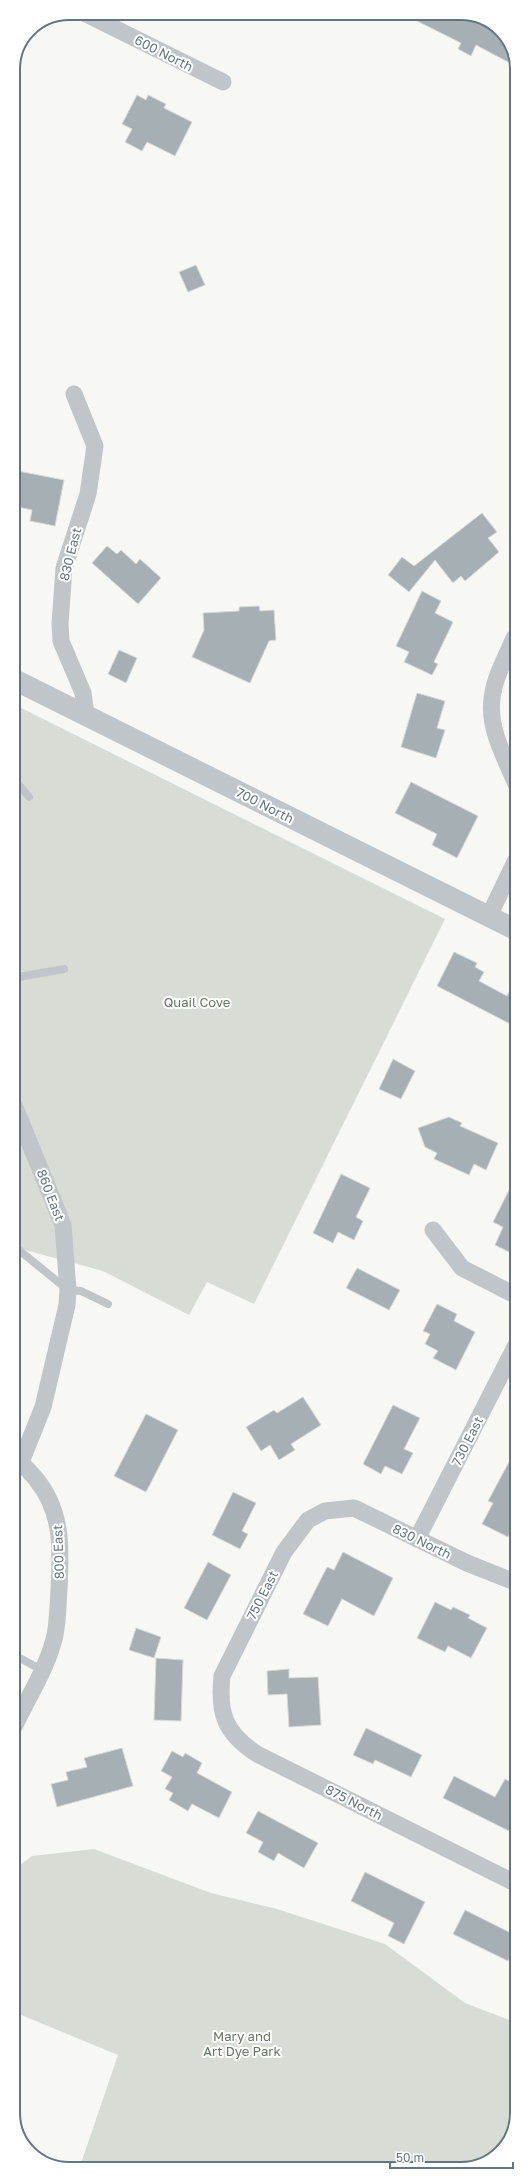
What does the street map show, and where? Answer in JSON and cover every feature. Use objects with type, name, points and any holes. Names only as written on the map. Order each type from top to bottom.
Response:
[{"type":"street","name":"600 North","points":[[98,20],[223,82]]},
{"type":"street","name":"830 East","points":[[74,394],[94,446],[88,494],[64,568],[60,624],[61,641],[83,693],[86,715]]},
{"type":"street","points":[[510,649],[492,699],[493,722],[498,741],[510,770]]},
{"type":"street","name":"700 North","points":[[20,682],[510,927]]},
{"type":"street","points":[[489,916],[510,872]]},
{"type":"street","name":"860 East","points":[[20,1120],[63,1225],[68,1290]]},
{"type":"street","points":[[433,1230],[462,1268],[510,1292]]},
{"type":"street","name":"800 East","points":[[20,1454],[43,1407],[67,1305],[68,1290]]},
{"type":"street","name":"730 East","points":[[417,1539],[510,1357]]},
{"type":"street","name":"800 East","points":[[20,1463],[42,1487],[53,1506],[60,1537],[60,1571],[55,1634],[42,1670],[20,1715]]},
{"type":"street","name":"830 North","points":[[325,1511],[354,1508],[467,1563],[510,1580]]},
{"type":"street","name":"750 East","points":[[220,1694],[222,1676],[284,1552],[308,1520],[325,1511]]},
{"type":"street","name":"875 North","points":[[220,1694],[224,1719],[242,1744],[257,1754],[510,1880]]},
{"type":"lane","points":[[20,786],[29,797]]},
{"type":"lane","points":[[20,977],[64,969]]},
{"type":"lane","points":[[20,1251],[68,1290],[81,1291],[108,1304]]},
{"type":"lane","points":[[20,1658],[42,1670]]},
{"type":"green space","name":"Quail Cove","points":[[20,707],[445,919],[254,1304],[207,1282],[189,1315],[103,1271],[20,1249]]},
{"type":"green space","name":"Mary and Art Dye Park","points":[[94,1849],[211,1893],[277,1909],[385,1944],[465,2003],[510,2020],[510,2119],[505,2135],[500,2143],[486,2155],[471,2161],[461,2162],[81,2162],[118,2055],[20,2014],[20,1865],[32,1856]]},
{"type":"building","points":[[415,20],[464,20],[480,24],[498,37],[503,44],[509,59],[508,62],[476,45],[471,56],[458,49],[461,43]]},
{"type":"building","points":[[137,95],[146,100],[148,95],[166,104],[164,108],[192,122],[175,156],[147,142],[142,151],[125,142],[132,129],[122,124]]},
{"type":"building","points":[[196,265],[205,285],[188,292],[179,272]]},
{"type":"building","points":[[20,471],[64,480],[55,526],[30,521],[32,510],[20,507]]},
{"type":"building","points":[[482,513],[497,532],[488,538],[499,552],[465,581],[461,576],[453,583],[435,560],[409,592],[388,575],[402,557],[414,566]]},
{"type":"building","points":[[107,546],[117,554],[121,550],[136,564],[140,559],[161,578],[138,604],[92,563]]},
{"type":"building","points":[[422,591],[441,601],[435,613],[453,622],[434,662],[438,664],[432,675],[404,662],[409,652],[396,646]]},
{"type":"building","points":[[259,606],[260,611],[274,610],[276,640],[269,641],[250,683],[192,657],[204,630],[203,613],[239,611],[239,607]]},
{"type":"building","points":[[119,650],[137,658],[126,683],[108,674]]},
{"type":"building","points":[[417,693],[445,701],[437,728],[445,730],[436,758],[401,747]]},
{"type":"building","points":[[411,782],[478,816],[457,858],[432,845],[437,834],[395,813]]},
{"type":"building","points":[[454,952],[477,963],[475,967],[484,972],[479,981],[507,996],[510,990],[510,1024],[437,986]]},
{"type":"building","points":[[393,1059],[415,1071],[401,1099],[379,1089]]},
{"type":"building","points":[[449,1117],[462,1123],[460,1126],[498,1143],[486,1170],[474,1164],[469,1175],[434,1159],[437,1153],[425,1147],[418,1128]]},
{"type":"building","points":[[341,1174],[370,1188],[356,1217],[363,1221],[354,1240],[338,1232],[333,1243],[313,1233]]},
{"type":"building","points":[[510,1188],[510,1252],[495,1245],[503,1227],[493,1222]]},
{"type":"building","points":[[357,1268],[400,1290],[389,1310],[346,1288]]},
{"type":"building","points":[[437,1304],[457,1314],[454,1321],[475,1332],[456,1370],[433,1358],[438,1351],[425,1344],[430,1334],[423,1331]]},
{"type":"building","points":[[303,1397],[321,1425],[291,1444],[295,1450],[279,1460],[270,1445],[261,1451],[246,1427],[274,1410],[277,1413]]},
{"type":"building","points":[[393,1405],[420,1418],[404,1449],[413,1453],[402,1474],[385,1466],[381,1474],[363,1464]]},
{"type":"building","points":[[146,1414],[178,1430],[146,1492],[114,1476]]},
{"type":"building","points":[[510,1460],[510,1533],[508,1537],[482,1524],[493,1503],[488,1501]]},
{"type":"building","points":[[233,1492],[256,1503],[242,1531],[248,1534],[240,1549],[212,1535]]},
{"type":"building","points":[[343,1552],[393,1578],[374,1616],[342,1599],[328,1626],[303,1614],[327,1567],[334,1570]]},
{"type":"building","points":[[208,1562],[231,1575],[207,1620],[184,1608]]},
{"type":"building","points":[[435,1602],[451,1610],[453,1607],[470,1615],[468,1618],[487,1628],[471,1658],[448,1646],[445,1652],[417,1638]]},
{"type":"building","points":[[136,1628],[161,1637],[154,1658],[129,1650]]},
{"type":"building","points":[[156,1658],[183,1660],[181,1721],[154,1720]]},
{"type":"building","points":[[289,1669],[289,1678],[318,1677],[321,1725],[289,1727],[287,1694],[268,1695],[267,1671]]},
{"type":"building","points":[[366,1728],[422,1755],[411,1777],[375,1760],[373,1764],[353,1755]]},
{"type":"building","points":[[122,1748],[133,1786],[57,1807],[51,1784],[68,1780],[66,1772],[87,1767],[84,1758]]},
{"type":"building","points":[[172,1751],[183,1757],[185,1753],[202,1763],[197,1773],[232,1792],[219,1818],[192,1804],[188,1811],[169,1800],[173,1793],[165,1789],[172,1777],[161,1771]]},
{"type":"building","points":[[454,1776],[495,1797],[505,1779],[510,1782],[510,1832],[443,1798]]},
{"type":"building","points":[[258,1811],[318,1843],[304,1868],[278,1853],[274,1861],[258,1852],[263,1842],[246,1833]]},
{"type":"building","points":[[365,1872],[425,1902],[404,1944],[388,1936],[394,1923],[351,1901]]},
{"type":"building","points":[[465,1910],[510,1932],[510,1957],[508,1961],[453,1934]]}]
